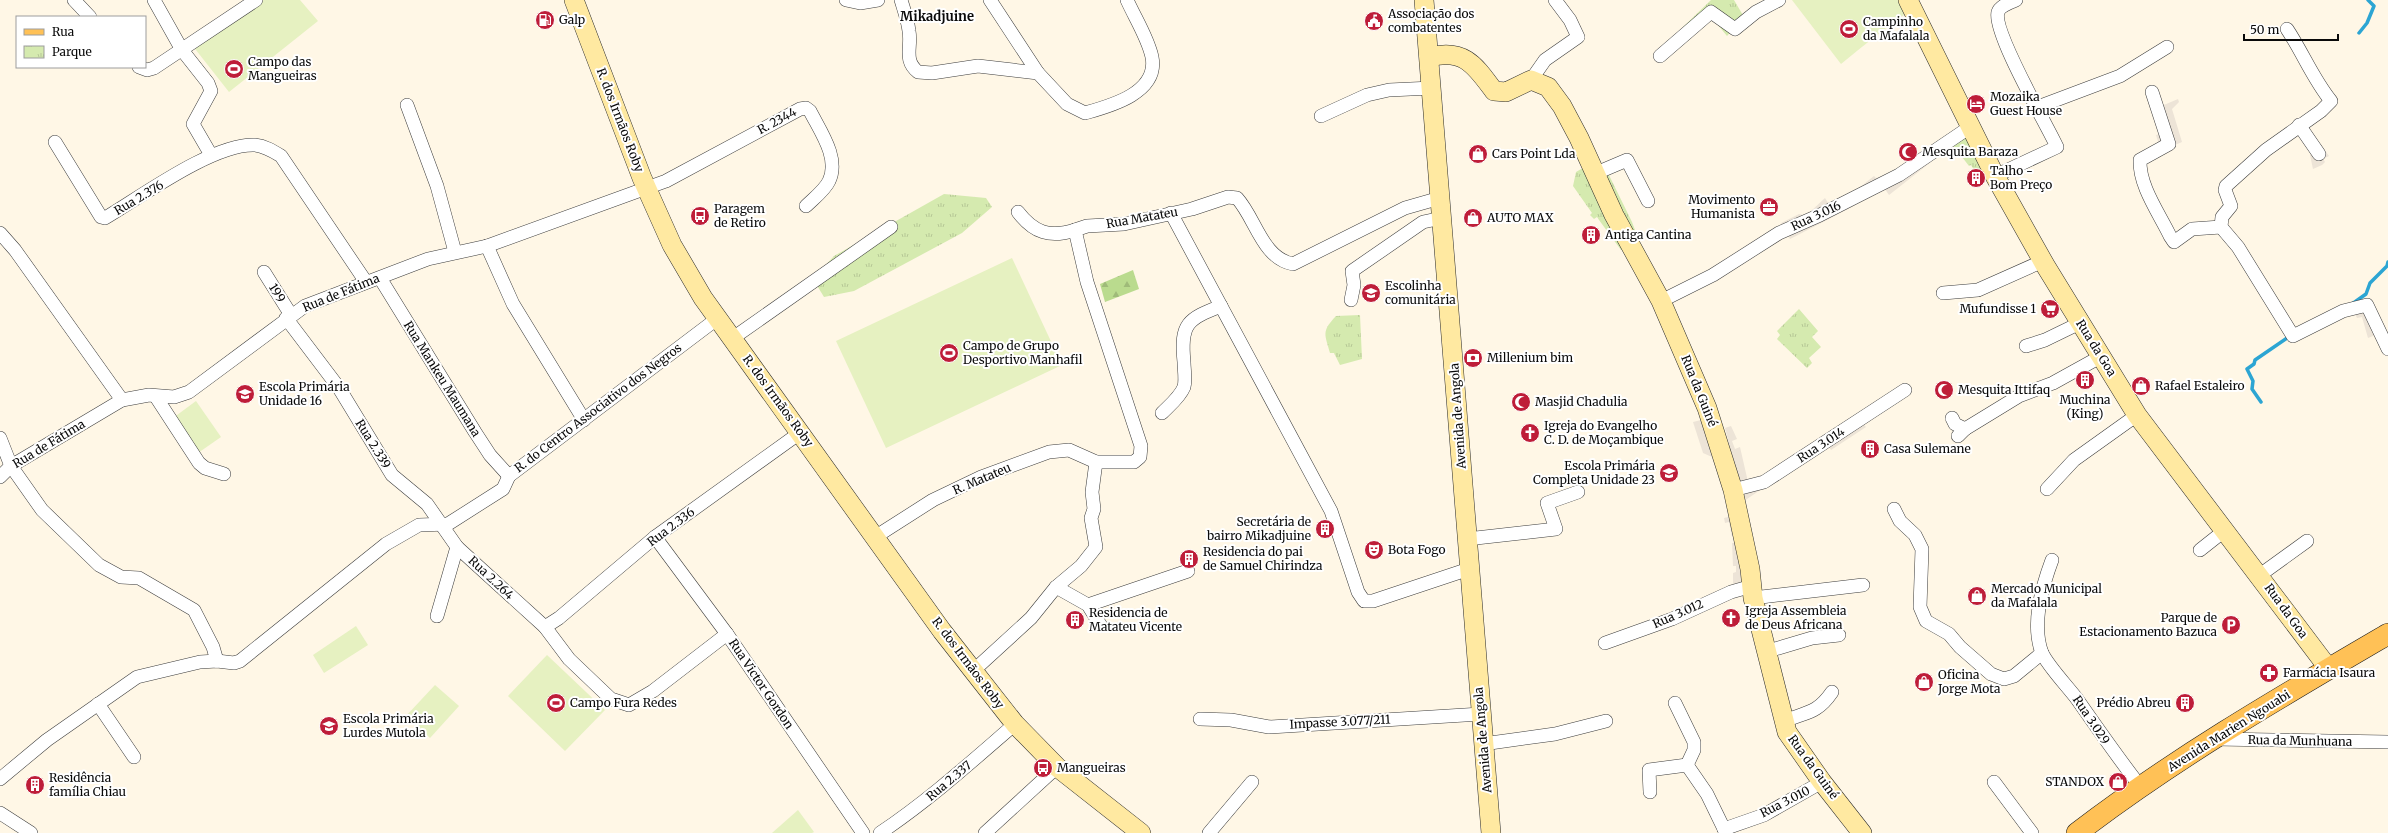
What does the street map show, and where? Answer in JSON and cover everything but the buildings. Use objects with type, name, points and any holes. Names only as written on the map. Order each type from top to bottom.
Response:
[{"type":"main road","name":"Avenida Marien Ngouabi","points":[[2077,833],[2140,786],[2212,739],[2387,634]]},
{"type":"street","points":[[74,0],[89,16]]},
{"type":"street","points":[[154,0],[182,50],[208,83],[211,91],[193,124],[210,155],[232,147],[256,145],[268,148],[280,156],[366,282]]},
{"type":"street","points":[[142,68],[147,70],[154,68],[256,0]]},
{"type":"street","name":"R. dos Irmãos Roby","points":[[574,0],[646,186],[672,245],[703,298],[801,432],[972,672],[1015,724],[1054,764],[1141,833]]},
{"type":"street","points":[[846,0],[860,2],[878,0]]},
{"type":"street","points":[[901,0],[910,33],[908,51],[910,64],[918,72],[932,73],[978,66],[1038,73]]},
{"type":"street","points":[[990,0],[1038,73],[1067,104],[1085,113],[1116,105],[1143,87],[1151,73],[1152,58],[1128,0]]},
{"type":"street","name":"Avenida de Angola","points":[[1424,0],[1430,57],[1469,569],[1491,833]]},
{"type":"street","points":[[1430,57],[1442,54],[1472,62],[1494,91],[1506,92],[1531,80],[1545,60],[1578,37],[1570,20],[1555,0]]},
{"type":"street","points":[[1660,56],[1711,12],[1735,29],[1756,12],[1779,0]]},
{"type":"street","name":"Rua da Goa","points":[[1908,0],[1995,176],[2043,261],[2137,415],[2329,669]]},
{"type":"street","points":[[1995,176],[2057,147],[2035,108],[2000,29],[1998,20],[2000,9],[2016,0]]},
{"type":"street","points":[[2287,29],[2301,51],[2316,81],[2331,101],[2321,111],[2299,125],[2266,150],[2226,186],[2225,190],[2231,206],[2222,217],[2221,227],[2238,247],[2293,336],[2344,312],[2367,305],[2388,349]]},
{"type":"street","points":[[2035,108],[2120,76],[2140,66],[2166,47]]},
{"type":"street","name":"Rua da Guiné","points":[[1531,80],[1548,87],[1562,106],[1579,138],[1594,174],[1617,221],[1661,301],[1707,408],[1733,490],[1765,652],[1787,732],[1822,782],[1862,833]]},
{"type":"street","points":[[1322,116],[1367,95],[1388,90],[1432,88]]},
{"type":"street","points":[[2152,92],[2169,144],[2140,160],[2139,166],[2147,189],[2174,242],[2192,229],[2221,227]]},
{"type":"street","points":[[407,106],[437,186],[455,252]]},
{"type":"street","name":"R. 2344","points":[[646,186],[666,181],[800,109],[806,108],[810,111],[831,153],[832,168],[828,182],[806,206]]},
{"type":"street","points":[[2299,125],[2319,154]]},
{"type":"street","name":"Rua 3.016","points":[[1661,301],[1713,275],[1779,233],[1820,215],[1899,175],[1970,127]]},
{"type":"street","name":"Rua 2.376","points":[[55,142],[101,218],[105,218],[210,155]]},
{"type":"street","points":[[1594,174],[1627,160],[1648,201]]},
{"type":"street","name":"Rua de Fátima","points":[[0,477],[11,466],[122,400],[149,395],[174,397],[189,392],[288,316],[305,306],[366,282],[455,252],[488,246],[646,186]]},
{"type":"street","name":"Rua Matateu","points":[[1018,212],[1026,222],[1038,232],[1063,234],[1087,226],[1124,224],[1192,209],[1228,197],[1237,198],[1245,207],[1267,246],[1283,262],[1293,264],[1405,208],[1440,198]]},
{"type":"street","points":[[1171,213],[1331,511],[1358,592],[1364,601],[1373,601],[1469,569]]},
{"type":"street","points":[[1350,300],[1354,285],[1352,271],[1423,222],[1442,218]]},
{"type":"street","points":[[733,338],[891,228]]},
{"type":"street","points":[[972,672],[1031,618],[1056,587],[1081,566],[1096,547],[1091,518],[1094,509],[1092,492],[1096,462],[1134,462],[1140,457],[1141,446],[1087,282],[1075,230]]},
{"type":"street","points":[[0,233],[15,250],[122,400]]},
{"type":"street","points":[[488,246],[513,304],[584,420]]},
{"type":"street","points":[[1943,293],[1978,290],[2043,261]]},
{"type":"street","name":"199","points":[[264,272],[288,316]]},
{"type":"street","name":"Rua Mankeu Maumana","points":[[380,278],[490,456],[509,476]]},
{"type":"street","points":[[1162,413],[1177,398],[1184,386],[1183,352],[1185,329],[1193,318],[1221,306]]},
{"type":"street","name":"Rua 2.339","points":[[288,316],[339,388],[392,474],[427,504],[441,524]]},
{"type":"street","name":"R. do Centro Associativo dos Negros","points":[[0,779],[47,740],[137,677],[200,662],[217,661],[234,663],[251,653],[386,544],[419,525],[448,524],[503,489],[509,476],[718,318]]},
{"type":"street","points":[[2026,346],[2045,340],[2080,323]]},
{"type":"street","points":[[1952,418],[1962,433],[2019,396],[2053,383],[2100,356]]},
{"type":"street","name":"Rua 3.014","points":[[1733,490],[1764,482],[1905,390]]},
{"type":"street","points":[[156,396],[199,463],[205,468],[224,474]]},
{"type":"street","points":[[2047,489],[2074,460],[2137,415]]},
{"type":"street","name":"Rua 2.336","points":[[545,627],[559,618],[655,537],[801,432]]},
{"type":"street","points":[[1,442],[11,466],[42,510],[99,565],[121,577],[139,578],[194,610],[213,647],[217,661]]},
{"type":"street","name":"R. Matateu","points":[[875,537],[933,500],[981,477],[1049,452],[1069,450],[1096,462]]},
{"type":"street","points":[[1467,539],[1556,529],[1547,503],[1578,492]]},
{"type":"street","points":[[1894,509],[1900,521],[1915,535],[1922,549],[1920,607],[1926,621],[1949,634],[1960,647],[1991,674],[2004,679],[2014,676],[2042,653],[2038,630],[2042,586],[2052,560]]},
{"type":"street","name":"Rua 2.264","points":[[441,524],[457,547],[545,627],[569,659],[611,699],[629,705],[653,691],[727,634]]},
{"type":"street","points":[[2200,550],[2224,531]]},
{"type":"street","name":"Rua Victor Gordon","points":[[655,537],[727,634],[863,833]]},
{"type":"street","points":[[2260,576],[2307,541]]},
{"type":"street","points":[[438,616],[457,547]]},
{"type":"street","points":[[1088,605],[1188,571]]},
{"type":"street","name":"Rua 3.012","points":[[1605,643],[1672,619],[1731,592],[1863,585]]},
{"type":"street","points":[[1056,587],[1088,605],[1102,626]]},
{"type":"street","points":[[1765,652],[1812,638],[1839,635]]},
{"type":"street","name":"Rua 3.029","points":[[2042,653],[2077,699],[2105,742],[2140,786]]},
{"type":"street","points":[[1784,721],[1800,714],[1810,714],[1822,706],[1832,692]]},
{"type":"street","points":[[1675,703],[1694,742],[1694,750],[1687,766]]},
{"type":"street","points":[[98,704],[134,757]]},
{"type":"street","name":"Impasse 3.077/211","points":[[1200,719],[1231,720],[1269,727],[1481,714]]},
{"type":"street","points":[[1483,744],[1555,734],[1606,721]]},
{"type":"street","name":"Rua 2.337","points":[[880,833],[945,785],[1015,724]]},
{"type":"street","name":"Rua da Munhuana","points":[[2212,739],[2388,742]]},
{"type":"street","points":[[986,833],[1054,764]]},
{"type":"street","points":[[1650,792],[1649,770],[1687,766]]},
{"type":"street","points":[[1687,766],[1707,794],[1725,831]]},
{"type":"street","points":[[1209,833],[1252,782]]},
{"type":"street","name":"Rua 3.010","points":[[1725,831],[1764,814],[1822,782]]},
{"type":"street","points":[[1994,782],[2032,833]]},
{"type":"street","points":[[0,813],[30,833]]},
{"type":"green space","name":"Campo das Mangueiras","points":[[248,0],[300,0],[318,21],[229,92],[192,45]]},
{"type":"green space","points":[[1711,0],[1734,0],[1744,17],[1727,36],[1713,19],[1688,34],[1683,27]]},
{"type":"green space","name":"Campinho da Mafalala","points":[[1792,0],[1902,0],[1908,12],[1841,64]]},
{"type":"green space","points":[[1968,134],[1991,176],[1981,182],[1971,165],[1969,166],[1952,144]]},
{"type":"green space","points":[[1593,162],[1606,169],[1632,222],[1638,238],[1621,250],[1597,217],[1594,219],[1590,215],[1592,213],[1573,186],[1576,172]]},
{"type":"green space","points":[[944,194],[986,198],[992,207],[962,233],[854,291],[824,297],[813,279],[834,256]]},
{"type":"green space","name":"Campo de Grupo Desportivo Manhafil","points":[[1012,258],[1062,365],[886,448],[836,341]]},
{"type":"green space","points":[[1133,270],[1139,289],[1105,302],[1100,284]]},
{"type":"green space","points":[[1799,309],[1818,331],[1812,337],[1821,347],[1809,358],[1812,363],[1807,368],[1777,339],[1780,335],[1777,331]]},
{"type":"green space","points":[[1360,315],[1362,359],[1340,365],[1334,353],[1330,353],[1326,330],[1336,316]]},
{"type":"green space","points":[[196,401],[221,437],[198,453],[173,418]]},
{"type":"green space","points":[[356,626],[368,645],[324,673],[313,655]]},
{"type":"green space","name":"Campo Fura Redes","points":[[547,655],[605,710],[565,751],[508,696]]},
{"type":"green space","points":[[435,685],[459,706],[430,738],[406,716]]},
{"type":"green space","points":[[798,810],[814,832],[772,833]]},
{"type":"shaded area","points":[[2178,99],[2179,102],[2172,109],[2182,142],[2161,151],[2156,135],[2161,134],[2152,110]]},
{"type":"shaded area","points":[[2307,126],[2329,156],[2323,159],[2325,162],[2322,165],[2313,169],[2310,155],[2312,153]]},
{"type":"shaded area","points":[[1930,160],[1931,162],[1889,195],[1883,186],[1852,207],[1790,239],[1781,223],[1799,214],[1803,215],[1809,213],[1825,198],[1830,206],[1854,192],[1874,176],[1876,178]]},
{"type":"shaded area","points":[[2364,310],[2378,334],[2368,338],[2362,317],[2357,318],[2354,312]]},
{"type":"shaded area","points":[[1701,420],[1712,457],[1703,453],[1693,422]]},
{"type":"shaded area","points":[[1862,422],[1866,427],[1831,450],[1828,445]]},
{"type":"shaded area","points":[[1731,426],[1737,439],[1732,441],[1735,449],[1740,447],[1748,482],[1781,468],[1778,464],[1782,463],[1797,452],[1817,452],[1744,501],[1725,428]]},
{"type":"shaded area","points":[[1736,515],[1744,582],[1733,584],[1733,573],[1736,572],[1736,566],[1733,566],[1732,543],[1737,542],[1736,535],[1732,536],[1729,522],[1725,523],[1724,518]]},
{"type":"waterway","points":[[2359,33],[2367,23],[2374,6],[2368,0]]},
{"type":"waterway","points":[[2352,304],[2366,294],[2370,283],[2387,266],[2388,262]]},
{"type":"waterway","points":[[2261,402],[2252,389],[2253,381],[2247,369],[2254,364],[2255,360],[2290,336]]},
{"type":"place","name":"Galp","points":[[545,20]]},
{"type":"place","name":"Associação dos combatentes","points":[[1374,21]]},
{"type":"place","name":"Campinho da Mafalala","points":[[1849,29]]},
{"type":"place","name":"Campo das Mangueiras","points":[[234,69]]},
{"type":"place","name":"Mozaika Guest House","points":[[1976,104]]},
{"type":"place","name":"Mesquita Baraza","points":[[1908,152]]},
{"type":"place","name":"Cars Point Lda","points":[[1478,154]]},
{"type":"place","name":"Talho - Bom Preço","points":[[1976,178]]},
{"type":"place","name":"Movimento Humanista","points":[[1769,207]]},
{"type":"place","name":"Paragem de Retiro","points":[[700,216]]},
{"type":"place","name":"AUTO MAX","points":[[1473,218]]},
{"type":"place","name":"Antiga Cantina","points":[[1591,235]]},
{"type":"place","name":"Escolinha comunitária","points":[[1371,293]]},
{"type":"place","name":"Mufundisse 1","points":[[2050,309]]},
{"type":"place","name":"Campo de Grupo Desportivo Manhafil","points":[[949,353]]},
{"type":"place","name":"Millenium bim","points":[[1473,358]]},
{"type":"place","name":"Muchina (King)","points":[[2085,380]]},
{"type":"place","name":"Rafael Estaleiro","points":[[2141,386]]},
{"type":"place","name":"Mesquita Ittifaq","points":[[1944,390]]},
{"type":"place","name":"Escola Primária Unidade 16","points":[[245,394]]},
{"type":"place","name":"Masjid Chadulia","points":[[1521,402]]},
{"type":"place","name":"Igreja do Evangelho C. D. de Moçambique","points":[[1530,433]]},
{"type":"place","name":"Casa Sulemane","points":[[1870,449]]},
{"type":"place","name":"Escola Primária Completa Unidade 23","points":[[1669,473]]},
{"type":"place","name":"Secretária de bairro Mikadjuine","points":[[1325,529]]},
{"type":"place","name":"Bota Fogo","points":[[1374,550]]},
{"type":"place","name":"Residencia do pai de Samuel Chirindza","points":[[1189,559]]},
{"type":"place","name":"Mercado Municipal da Mafalala","points":[[1977,596]]},
{"type":"place","name":"Igreja Assembleia de Deus Africana","points":[[1731,618]]},
{"type":"place","name":"Residencia de Matateu Vicente","points":[[1075,620]]},
{"type":"place","name":"Parque de Estacionamento Bazuca","points":[[2231,625]]},
{"type":"place","name":"Farmácia Isaura","points":[[2269,673]]},
{"type":"place","name":"Oficina Jorge Mota","points":[[1924,682]]},
{"type":"place","name":"Campo Fura Redes","points":[[556,703]]},
{"type":"place","name":"Prédio Abreu","points":[[2185,703]]},
{"type":"place","name":"Escola Primária Lurdes Mutola","points":[[329,726]]},
{"type":"place","name":"Mangueiras","points":[[1043,768]]},
{"type":"place","name":"STANDOX","points":[[2118,782]]},
{"type":"place","name":"Residência família Chiau","points":[[35,785]]},
{"type":"district","name":"Mikadjuine","points":[[937,16]]}]
